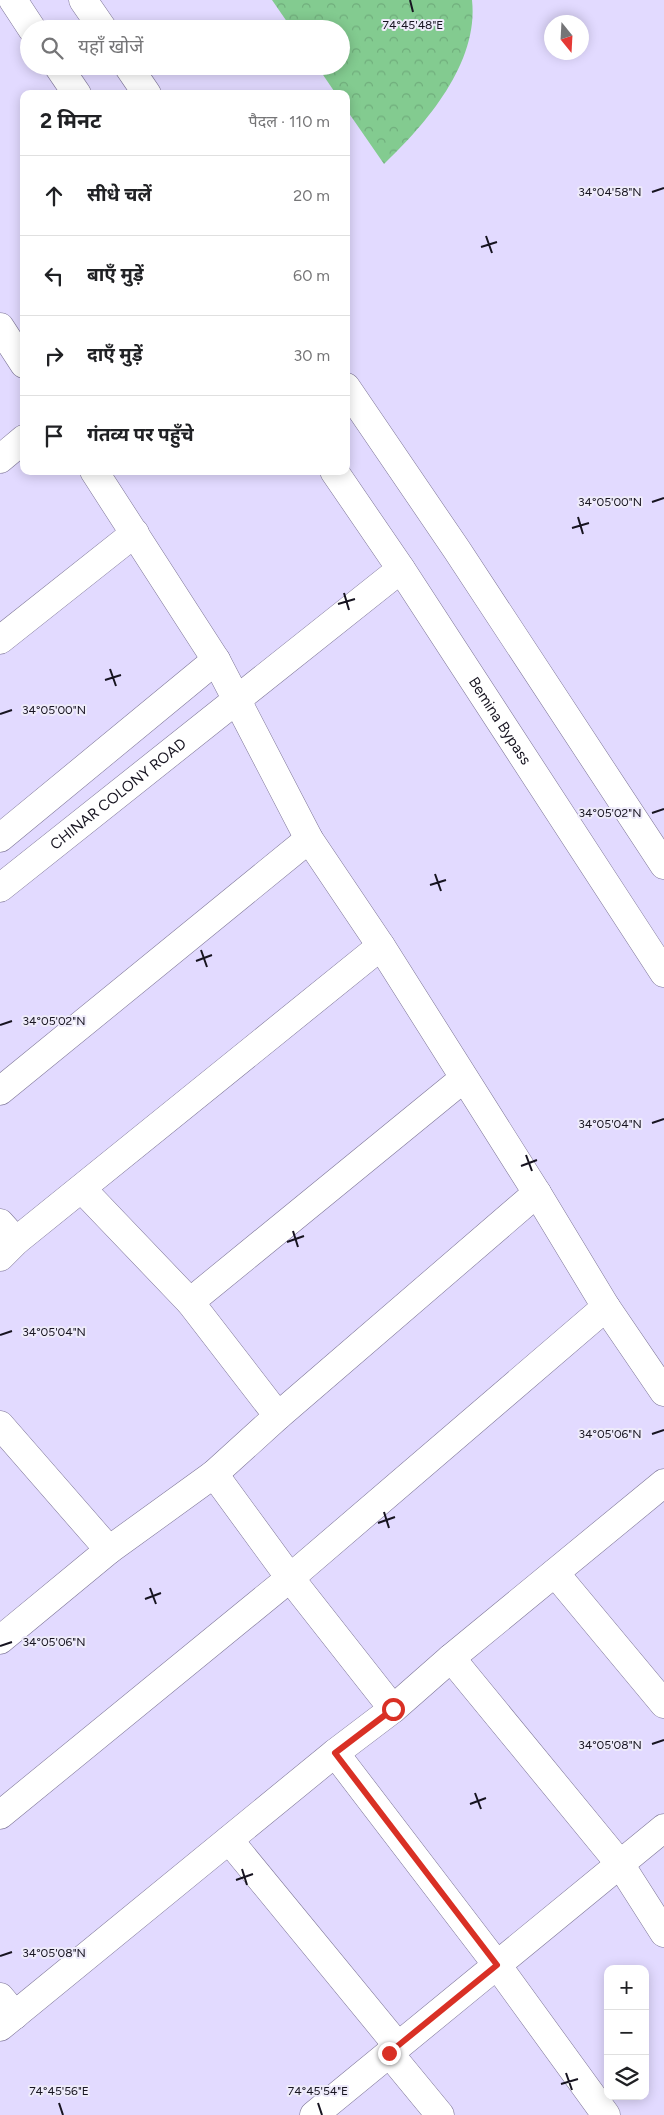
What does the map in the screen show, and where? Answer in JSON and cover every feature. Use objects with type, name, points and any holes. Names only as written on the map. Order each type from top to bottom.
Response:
[{"type":"main road","points":[[13,0],[26,20]]},
{"type":"main road","points":[[84,0],[97,20]]},
{"type":"main road","points":[[64,75],[73,90]]},
{"type":"main road","points":[[134,75],[144,90]]},
{"type":"main road","points":[[0,327],[20,358]]},
{"type":"main road","points":[[350,393],[463,558],[664,865]]},
{"type":"main road","points":[[0,459],[20,443]]},
{"type":"main road","points":[[97,475],[216,660],[308,839],[381,946],[463,1079],[537,1193],[606,1307],[664,1392]]},
{"type":"main road","name":"Bemina Bypass","points":[[337,475],[401,569],[664,973]]},
{"type":"main road","points":[[0,640],[135,533]]},
{"type":"main road","name":"CHINAR COLONY ROAD","points":[[0,888],[401,569]]},
{"type":"main road","points":[[0,838],[216,660]]},
{"type":"main road","points":[[0,1091],[308,839]]},
{"type":"main road","points":[[5,1240],[82,1189],[381,946]]},
{"type":"main road","points":[[190,1302],[463,1079]]},
{"type":"main road","points":[[82,1189],[190,1302],[278,1416]]},
{"type":"main road","points":[[0,1640],[109,1550],[214,1474],[278,1416],[537,1193]]},
{"type":"main road","points":[[0,1815],[290,1578],[606,1307]]},
{"type":"main road","points":[[5,1442],[109,1550]]},
{"type":"main road","points":[[214,1474],[290,1578],[393,1709]]},
{"type":"main road","points":[[5,2013],[229,1840],[335,1753],[393,1709],[451,1658],[664,1483]]},
{"type":"main road","points":[[555,1573],[664,1704]]},
{"type":"main road","points":[[451,1658],[620,1864],[664,1933]]},
{"type":"main road","points":[[335,1753],[497,1965],[603,2114]]},
{"type":"main road","points":[[314,2115],[664,1828]]},
{"type":"main road","points":[[229,1840],[394,2049],[440,2115]]},
{"type":"green space","points":[[272,0],[472,0],[472,23],[467,47],[458,69],[432,111],[384,164],[350,115],[350,90],[333,90],[323,75],[350,75],[350,20],[286,20]]},
{"type":"route","points":[[389,2053],[497,1965],[335,1753],[393,1709]]}]
